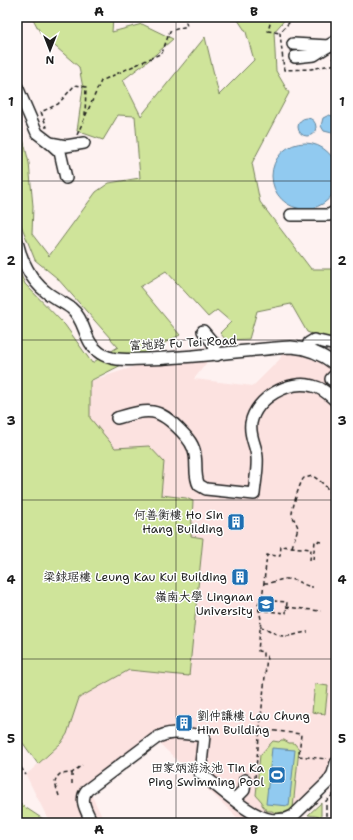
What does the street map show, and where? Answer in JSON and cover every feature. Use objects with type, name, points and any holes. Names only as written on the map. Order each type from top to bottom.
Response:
[{"type":"street","points":[[293,44],[317,54],[333,51]]},
{"type":"street","points":[[295,57],[308,51]]},
{"type":"street","points":[[17,87],[35,130],[60,152],[66,178]]},
{"type":"street","points":[[50,143],[66,146],[84,143]]},
{"type":"street","points":[[291,215],[328,215],[336,211]]},
{"type":"street","name":"富地路 Fu Tei Road","points":[[17,242],[24,261],[38,284],[45,291],[76,313],[90,342],[97,351],[110,358],[175,358],[291,347],[307,349],[324,356],[336,365]]},
{"type":"street","points":[[203,331],[213,343],[217,355]]},
{"type":"street","points":[[307,349],[309,343],[314,340],[336,346]]},
{"type":"street","points":[[117,418],[144,411],[156,412],[166,417],[187,438],[192,446],[195,455],[196,479],[199,485],[206,489],[254,494],[257,457],[251,428],[253,417],[262,403],[283,388],[300,384],[318,387],[336,401]]},
{"type":"street","points":[[92,823],[83,803],[85,792],[155,739],[168,733],[204,736],[200,773],[252,813],[273,821],[286,819],[293,816],[328,782],[333,774],[332,761]]},
{"type":"street","points":[[235,799],[244,790],[250,779]]},
{"type":"path","points":[[66,146],[76,137],[101,81],[162,53],[170,31],[187,26],[184,17]]},
{"type":"path","points":[[272,17],[268,31],[280,33]]},
{"type":"path","points":[[35,130],[47,127],[41,112],[58,104],[75,85],[86,86],[85,118]]},
{"type":"path","points":[[292,547],[298,528],[292,515],[292,509],[300,482],[304,478],[313,476],[324,483],[331,493],[335,512]]},
{"type":"path","points":[[250,779],[260,729],[267,656],[263,656],[264,652],[258,651],[261,619],[258,610],[259,600],[264,591],[267,555],[280,556],[281,546],[311,548],[310,560],[313,560],[315,541],[322,542]]},
{"type":"path","points":[[264,583],[287,579],[313,587]]},
{"type":"path","points":[[258,610],[286,613],[287,602],[259,600]]},
{"type":"path","points":[[286,607],[321,611]]},
{"type":"path","points":[[260,627],[267,628],[276,634],[281,635],[292,635],[308,632]]},
{"type":"path","points":[[260,729],[301,734],[299,756],[332,761]]},
{"type":"path","points":[[17,762],[26,775]]},
{"type":"path","points":[[59,796],[55,783],[56,778],[60,774],[72,772],[82,764]]},
{"type":"path","points":[[72,772],[72,786]]},
{"type":"path","points":[[326,823],[326,801],[336,792]]},
{"type":"shaded area","name":"嶺南大學 Lingnan University","points":[[282,354],[301,354],[312,357],[323,362],[336,375],[336,778],[290,823],[243,823],[159,743],[91,794],[105,823],[50,823],[26,775],[61,743],[67,734],[79,698],[129,670],[189,675],[203,538],[191,536],[193,502],[89,507],[90,381],[152,361],[208,361],[194,379],[253,386],[280,359]]},
{"type":"green space","points":[[32,17],[113,17],[112,32],[142,24],[173,39],[123,80],[141,116],[205,37],[219,95],[254,60],[246,32],[236,17],[287,17],[274,32],[276,71],[289,93],[252,163],[260,202],[311,269],[336,269],[336,343],[307,332],[291,304],[257,311],[249,339],[226,340],[220,333],[231,322],[217,310],[208,317],[166,271],[140,287],[180,335],[90,381],[90,418],[115,448],[149,446],[164,462],[161,495],[186,498],[193,501],[191,536],[203,538],[189,676],[129,670],[79,698],[67,734],[61,743],[38,764],[17,735],[17,266],[25,284],[65,325],[92,363],[118,347],[57,278],[35,260],[19,220],[17,179],[17,114],[29,163],[33,206],[32,234],[49,256],[96,192],[109,183],[140,178],[135,116],[118,115],[103,140],[77,131],[83,88],[79,67],[41,34]]},
{"type":"green space","points":[[315,684],[328,686],[325,714],[312,712]]},
{"type":"green space","name":"田家炳游泳池 Tin Ka Ping Swimming Pool","points":[[281,740],[294,743],[299,749],[293,808],[288,813],[282,812],[277,814],[272,811],[267,811],[256,795],[260,755],[273,741],[279,742]]},
{"type":"green space","points":[[17,802],[49,823],[17,823]]},
{"type":"green space","points":[[321,803],[321,817],[308,815]]},
{"type":"water","points":[[329,115],[336,117],[336,131],[332,133],[324,131],[321,126],[323,118]]},
{"type":"water","points":[[307,118],[313,121],[316,127],[313,133],[307,136],[301,133],[298,127],[301,121]]},
{"type":"water","points":[[299,143],[311,143],[318,145],[329,152],[336,163],[338,176],[336,189],[329,200],[318,207],[311,209],[299,209],[292,207],[281,200],[274,189],[272,182],[272,170],[274,163],[281,152],[292,145]]},
{"type":"water","points":[[272,748],[295,750],[289,806],[266,804]]},
{"type":"place","name":"何善衡樓 Ho Sin Hang Building","points":[[236,522]]},
{"type":"place","name":"梁銶琚樓 Leung Kau Kui Building","points":[[240,577]]},
{"type":"place","name":"嶺南大學 Lingnan University","points":[[266,604]]},
{"type":"place","name":"劉仲謙樓 Lau Chung Him Building","points":[[184,723]]},
{"type":"place","name":"田家炳游泳池 Tin Ka Ping Swimming Pool","points":[[277,775]]}]
